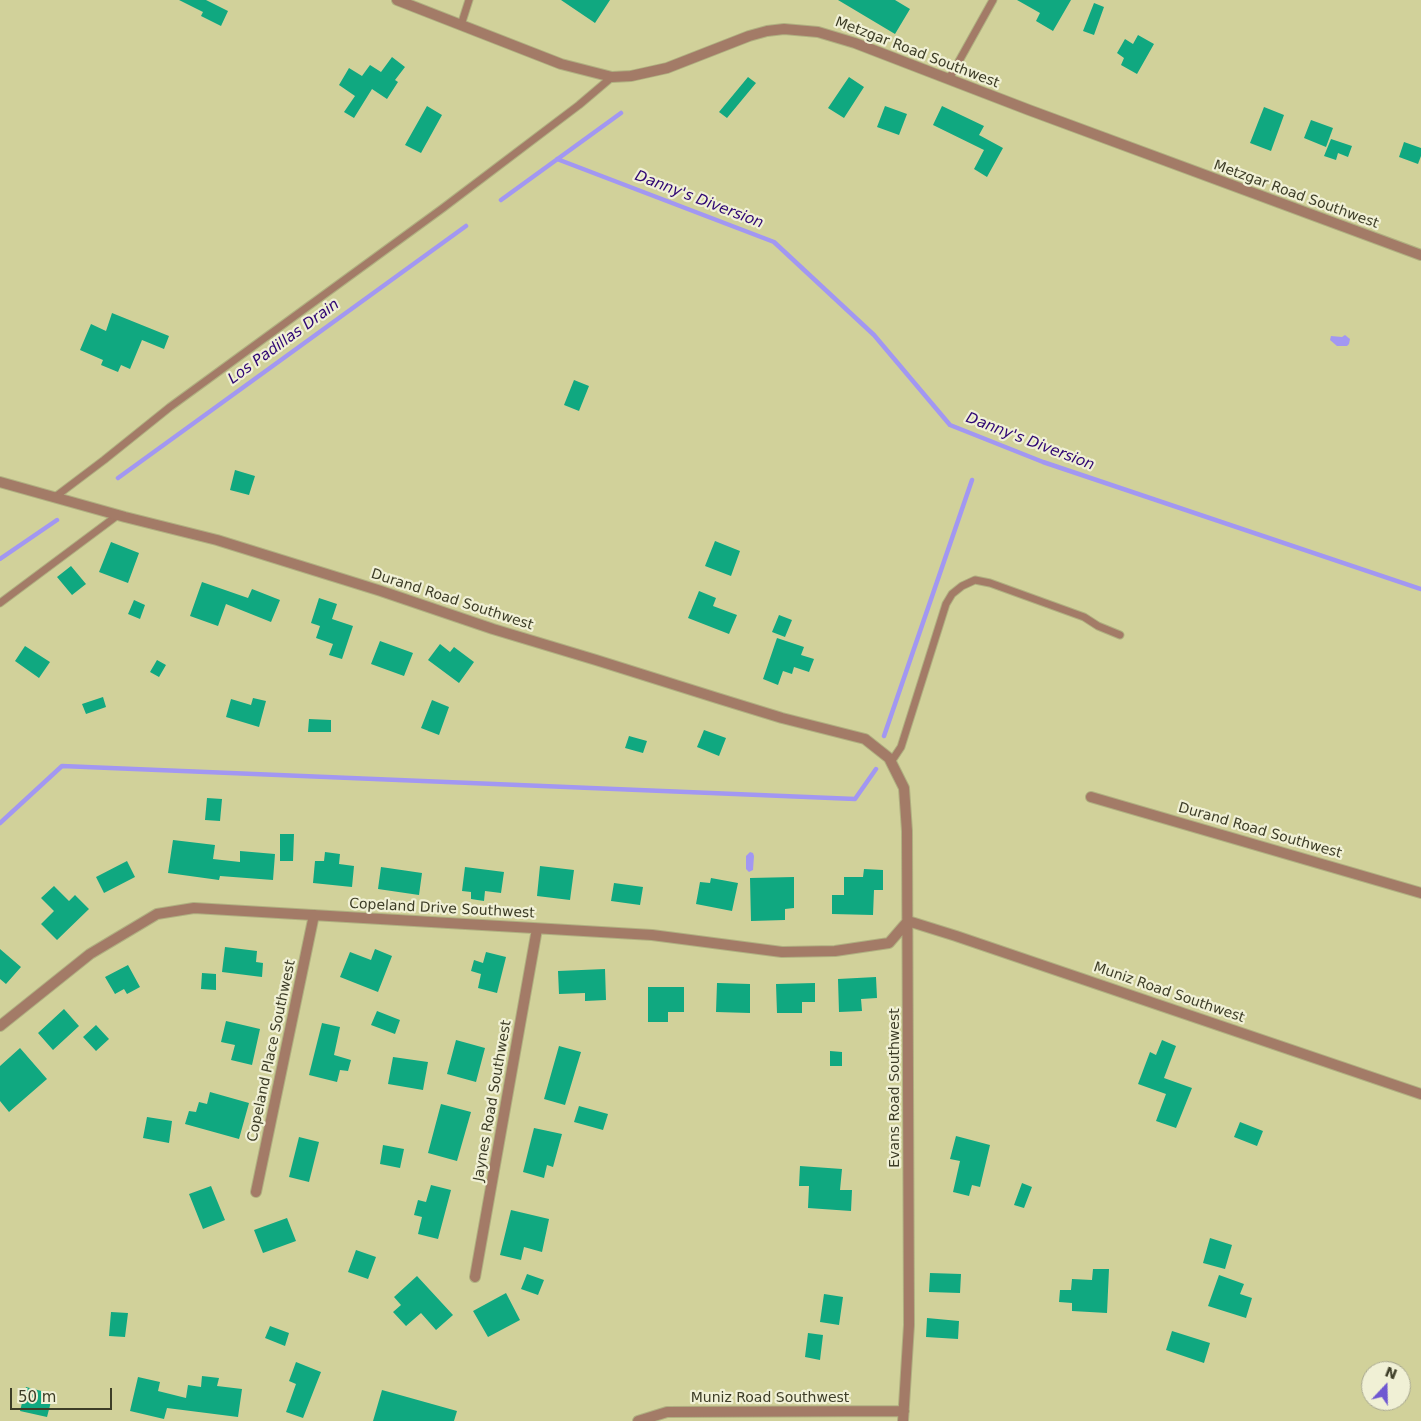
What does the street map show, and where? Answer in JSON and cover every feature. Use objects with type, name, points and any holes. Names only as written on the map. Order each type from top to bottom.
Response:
[{"type":"street","name":"Metzgar Road Southwest","points":[[397,0],[561,64],[612,76],[631,76],[648,73],[750,36],[784,29],[800,29],[837,36],[1421,255]]},
{"type":"street","name":"Durand Road Southwest","points":[[0,482],[217,540],[381,591],[493,630],[782,718],[865,740],[891,760]]},
{"type":"street","name":"Evans Road Southwest","points":[[891,760],[904,788],[907,831],[909,1325],[903,1416]]},
{"type":"street","name":"Durand Road Southwest","points":[[1091,797],[1421,892]]},
{"type":"street","name":"Copeland Drive Southwest","points":[[0,1026],[90,954],[157,914],[194,908],[652,935],[782,952],[835,951],[889,943],[908,921]]},
{"type":"street","name":"Copeland Place Southwest","points":[[256,1192],[314,916]]},
{"type":"street","name":"Muniz Road Southwest","points":[[908,921],[984,945],[1421,1094]]},
{"type":"street","name":"Jaynes Road Southwest","points":[[475,1277],[537,929]]},
{"type":"street","name":"Muniz Road Southwest","points":[[638,1421],[667,1412],[903,1416]]},
{"type":"lane","points":[[461,25],[469,0]]},
{"type":"lane","points":[[948,79],[993,0]]},
{"type":"lane","points":[[55,497],[170,407],[579,105],[612,76]]},
{"type":"lane","points":[[0,603],[118,514]]},
{"type":"lane","points":[[891,760],[901,747],[946,604],[952,594],[962,586],[975,580],[990,583],[1084,617],[1098,626],[1120,635]]},
{"type":"shaded area","points":[[1345,335],[1350,339],[1347,346],[1337,346],[1330,340],[1331,336],[1342,337]]},
{"type":"shaded area","points":[[750,852],[754,856],[753,870],[749,872],[746,869],[746,856]]},
{"type":"building","points":[[179,0],[206,0],[228,11],[221,26],[201,16],[203,12]]},
{"type":"building","points":[[561,0],[610,0],[595,23]]},
{"type":"building","points":[[838,0],[895,0],[910,9],[895,34]]},
{"type":"building","points":[[1017,0],[1071,0],[1053,31],[1036,21],[1040,13]]},
{"type":"building","points":[[1094,3],[1104,7],[1094,35],[1083,31]]},
{"type":"building","points":[[1138,35],[1154,44],[1137,74],[1121,65],[1124,58],[1117,53],[1125,39],[1133,44]]},
{"type":"building","points":[[392,57],[405,67],[395,80],[398,82],[387,99],[372,89],[354,118],[344,112],[355,96],[339,85],[349,68],[362,76],[370,65],[381,72]]},
{"type":"building","points":[[748,77],[756,83],[727,118],[719,112]]},
{"type":"building","points":[[849,77],[864,87],[844,118],[828,108]]},
{"type":"building","points":[[427,106],[442,115],[421,153],[405,145]]},
{"type":"building","points":[[885,106],[907,114],[899,135],[877,127]]},
{"type":"building","points":[[942,106],[984,126],[979,135],[1003,148],[987,177],[974,169],[984,150],[933,125]]},
{"type":"building","points":[[1264,107],[1284,115],[1271,151],[1250,143]]},
{"type":"building","points":[[1311,120],[1333,128],[1326,147],[1304,138]]},
{"type":"building","points":[[1331,139],[1352,146],[1348,157],[1338,153],[1336,160],[1324,156]]},
{"type":"building","points":[[1404,142],[1421,148],[1418,164],[1399,157]]},
{"type":"building","points":[[112,313],[169,336],[164,349],[142,340],[130,369],[121,365],[118,372],[101,365],[103,360],[80,350],[91,324],[106,331]]},
{"type":"building","points":[[574,380],[589,386],[579,411],[564,405]]},
{"type":"building","points":[[235,470],[255,476],[249,495],[230,490]]},
{"type":"building","points":[[715,541],[740,551],[731,576],[705,566]]},
{"type":"building","points":[[111,542],[139,553],[128,583],[99,572]]},
{"type":"building","points":[[71,566],[86,584],[72,595],[57,577]]},
{"type":"building","points":[[202,582],[248,598],[252,589],[280,600],[271,622],[226,604],[218,626],[190,616]]},
{"type":"building","points":[[699,591],[716,598],[713,606],[737,615],[729,634],[688,618]]},
{"type":"building","points":[[319,598],[337,604],[332,619],[353,626],[342,659],[329,655],[333,644],[316,638],[320,626],[311,623]]},
{"type":"building","points":[[134,600],[145,605],[140,619],[128,614]]},
{"type":"building","points":[[779,615],[792,620],[785,637],[772,632]]},
{"type":"building","points":[[777,638],[804,647],[801,655],[814,659],[809,672],[794,667],[792,674],[783,671],[778,685],[763,679]]},
{"type":"building","points":[[380,641],[413,653],[404,676],[371,664]]},
{"type":"building","points":[[440,644],[450,652],[454,647],[474,662],[459,683],[428,660]]},
{"type":"building","points":[[25,646],[50,662],[39,678],[15,661]]},
{"type":"building","points":[[157,660],[166,665],[159,677],[150,672]]},
{"type":"building","points":[[103,697],[106,707],[86,714],[82,704]]},
{"type":"building","points":[[253,698],[266,701],[259,727],[226,717],[231,699],[251,705]]},
{"type":"building","points":[[432,700],[449,707],[439,735],[421,728]]},
{"type":"building","points":[[309,719],[331,720],[331,732],[308,732]]},
{"type":"building","points":[[704,730],[726,738],[719,756],[697,747]]},
{"type":"building","points":[[629,736],[647,741],[643,753],[625,748]]},
{"type":"building","points":[[207,798],[222,799],[220,821],[205,820]]},
{"type":"building","points":[[280,834],[294,834],[293,861],[280,861]]},
{"type":"building","points":[[173,840],[215,845],[213,859],[240,862],[240,851],[275,854],[273,880],[220,876],[219,880],[168,873]]},
{"type":"building","points":[[325,852],[340,854],[339,864],[354,866],[352,887],[313,883],[315,861],[324,861]]},
{"type":"building","points":[[127,861],[135,877],[104,893],[96,877]]},
{"type":"building","points":[[540,866],[574,870],[570,900],[537,896]]},
{"type":"building","points":[[381,867],[422,873],[419,895],[378,889]]},
{"type":"building","points":[[465,867],[504,872],[501,893],[485,891],[484,901],[471,899],[471,892],[462,891]]},
{"type":"building","points":[[864,869],[883,870],[883,890],[874,890],[873,915],[832,914],[832,895],[844,895],[844,877],[863,877]]},
{"type":"building","points":[[794,877],[794,908],[785,909],[785,920],[751,921],[750,878]]},
{"type":"building","points":[[711,878],[738,883],[732,911],[696,904],[700,882],[710,883]]},
{"type":"building","points":[[614,883],[643,887],[640,905],[611,901]]},
{"type":"building","points":[[54,886],[69,901],[75,895],[89,909],[57,940],[41,924],[54,911],[41,898]]},
{"type":"building","points":[[225,947],[257,951],[256,962],[263,963],[262,977],[222,972]]},
{"type":"building","points":[[0,949],[21,967],[6,984],[0,979]]},
{"type":"building","points":[[375,949],[392,956],[378,992],[340,977],[350,952],[371,960]]},
{"type":"building","points":[[486,952],[506,957],[497,993],[478,988],[481,974],[471,971],[474,960],[483,963]]},
{"type":"building","points":[[128,965],[140,987],[127,994],[124,989],[115,994],[105,977]]},
{"type":"building","points":[[605,969],[606,1000],[585,1001],[585,993],[559,994],[558,971]]},
{"type":"building","points":[[202,973],[216,974],[216,990],[201,989]]},
{"type":"building","points":[[876,977],[877,998],[861,999],[862,1011],[839,1012],[838,979]]},
{"type":"building","points":[[717,983],[750,984],[750,1013],[716,1012]]},
{"type":"building","points":[[815,983],[815,1002],[802,1002],[802,1013],[777,1013],[776,984]]},
{"type":"building","points":[[648,987],[684,987],[684,1012],[668,1012],[668,1022],[648,1022]]},
{"type":"building","points":[[64,1009],[79,1026],[53,1050],[38,1033]]},
{"type":"building","points":[[377,1011],[400,1020],[395,1034],[371,1025]]},
{"type":"building","points":[[226,1021],[260,1029],[252,1065],[231,1060],[235,1045],[221,1042]]},
{"type":"building","points":[[322,1023],[340,1027],[334,1055],[351,1060],[348,1071],[340,1070],[337,1082],[309,1075]]},
{"type":"building","points":[[96,1025],[109,1039],[96,1051],[83,1037]]},
{"type":"building","points":[[456,1040],[485,1048],[476,1082],[447,1074]]},
{"type":"building","points":[[1162,1040],[1176,1046],[1164,1078],[1192,1088],[1176,1128],[1156,1121],[1166,1094],[1138,1084],[1150,1052],[1156,1055]]},
{"type":"building","points":[[559,1046],[581,1052],[565,1105],[544,1099]]},
{"type":"building","points":[[20,1048],[47,1079],[9,1112],[0,1101],[0,1066]]},
{"type":"building","points":[[830,1051],[842,1052],[842,1066],[830,1066]]},
{"type":"building","points":[[393,1057],[428,1062],[423,1090],[388,1084]]},
{"type":"building","points":[[210,1092],[249,1103],[239,1139],[185,1124],[189,1111],[196,1112],[199,1102],[207,1104]]},
{"type":"building","points":[[441,1104],[471,1112],[457,1161],[428,1153]]},
{"type":"building","points":[[579,1106],[608,1114],[603,1130],[574,1122]]},
{"type":"building","points":[[147,1117],[172,1121],[169,1143],[143,1138]]},
{"type":"building","points":[[1240,1122],[1263,1131],[1257,1146],[1234,1137]]},
{"type":"building","points":[[534,1128],[562,1134],[553,1167],[547,1165],[544,1178],[523,1172]]},
{"type":"building","points":[[956,1136],[990,1145],[980,1187],[972,1185],[969,1196],[953,1192],[960,1161],[950,1159]]},
{"type":"building","points":[[299,1137],[319,1142],[309,1182],[289,1177]]},
{"type":"building","points":[[383,1145],[404,1149],[400,1168],[380,1164]]},
{"type":"building","points":[[800,1166],[842,1169],[840,1190],[852,1190],[851,1211],[808,1208],[809,1186],[799,1186]]},
{"type":"building","points":[[1022,1183],[1032,1187],[1024,1208],[1014,1205]]},
{"type":"building","points":[[431,1185],[451,1190],[438,1239],[418,1234],[422,1217],[414,1215],[418,1200],[426,1202]]},
{"type":"building","points":[[211,1186],[225,1220],[203,1229],[189,1194]]},
{"type":"building","points":[[511,1210],[549,1219],[542,1252],[524,1247],[521,1260],[500,1255]]},
{"type":"building","points":[[287,1218],[296,1241],[263,1253],[254,1230]]},
{"type":"building","points":[[1210,1238],[1232,1245],[1225,1269],[1203,1263]]},
{"type":"building","points":[[356,1250],[376,1257],[368,1279],[348,1272]]},
{"type":"building","points":[[1093,1269],[1109,1269],[1107,1313],[1072,1311],[1072,1303],[1059,1302],[1060,1290],[1071,1290],[1072,1279],[1092,1280]]},
{"type":"building","points":[[930,1273],[961,1274],[960,1293],[929,1292]]},
{"type":"building","points":[[527,1274],[544,1280],[538,1295],[521,1289]]},
{"type":"building","points":[[1219,1275],[1244,1284],[1240,1294],[1252,1298],[1246,1318],[1208,1306]]},
{"type":"building","points":[[417,1276],[453,1315],[436,1330],[421,1313],[406,1326],[393,1312],[401,1305],[394,1297]]},
{"type":"building","points":[[506,1293],[520,1320],[488,1337],[473,1311]]},
{"type":"building","points":[[824,1294],[843,1297],[839,1325],[820,1322]]},
{"type":"building","points":[[111,1312],[128,1313],[125,1337],[109,1336]]},
{"type":"building","points":[[927,1318],[959,1321],[958,1339],[926,1337]]},
{"type":"building","points":[[270,1326],[289,1333],[285,1346],[265,1338]]},
{"type":"building","points":[[1172,1331],[1210,1343],[1204,1363],[1166,1350]]},
{"type":"building","points":[[808,1333],[823,1335],[820,1360],[805,1357]]},
{"type":"building","points":[[296,1362],[321,1372],[303,1418],[286,1412],[296,1384],[289,1381]]},
{"type":"building","points":[[202,1376],[219,1378],[217,1386],[242,1389],[238,1417],[167,1408],[164,1419],[130,1411],[138,1377],[160,1382],[158,1391],[186,1398],[188,1385],[201,1387]]},
{"type":"building","points":[[26,1387],[53,1394],[47,1417],[20,1411]]},
{"type":"building","points":[[382,1390],[457,1411],[454,1421],[373,1421]]},
{"type":"waterway","name":"Danny's Diversion","points":[[501,200],[621,113]]},
{"type":"waterway","name":"Danny's Diversion","points":[[557,159],[774,242],[874,335],[950,425],[1043,462],[1421,589]]},
{"type":"waterway","name":"Los Padillas Drain","points":[[118,478],[466,226]]},
{"type":"waterway","points":[[884,736],[972,480]]},
{"type":"waterway","name":"Los Padillas Drain","points":[[0,559],[57,520]]},
{"type":"waterway","points":[[0,823],[62,766],[855,799],[876,769]]}]
